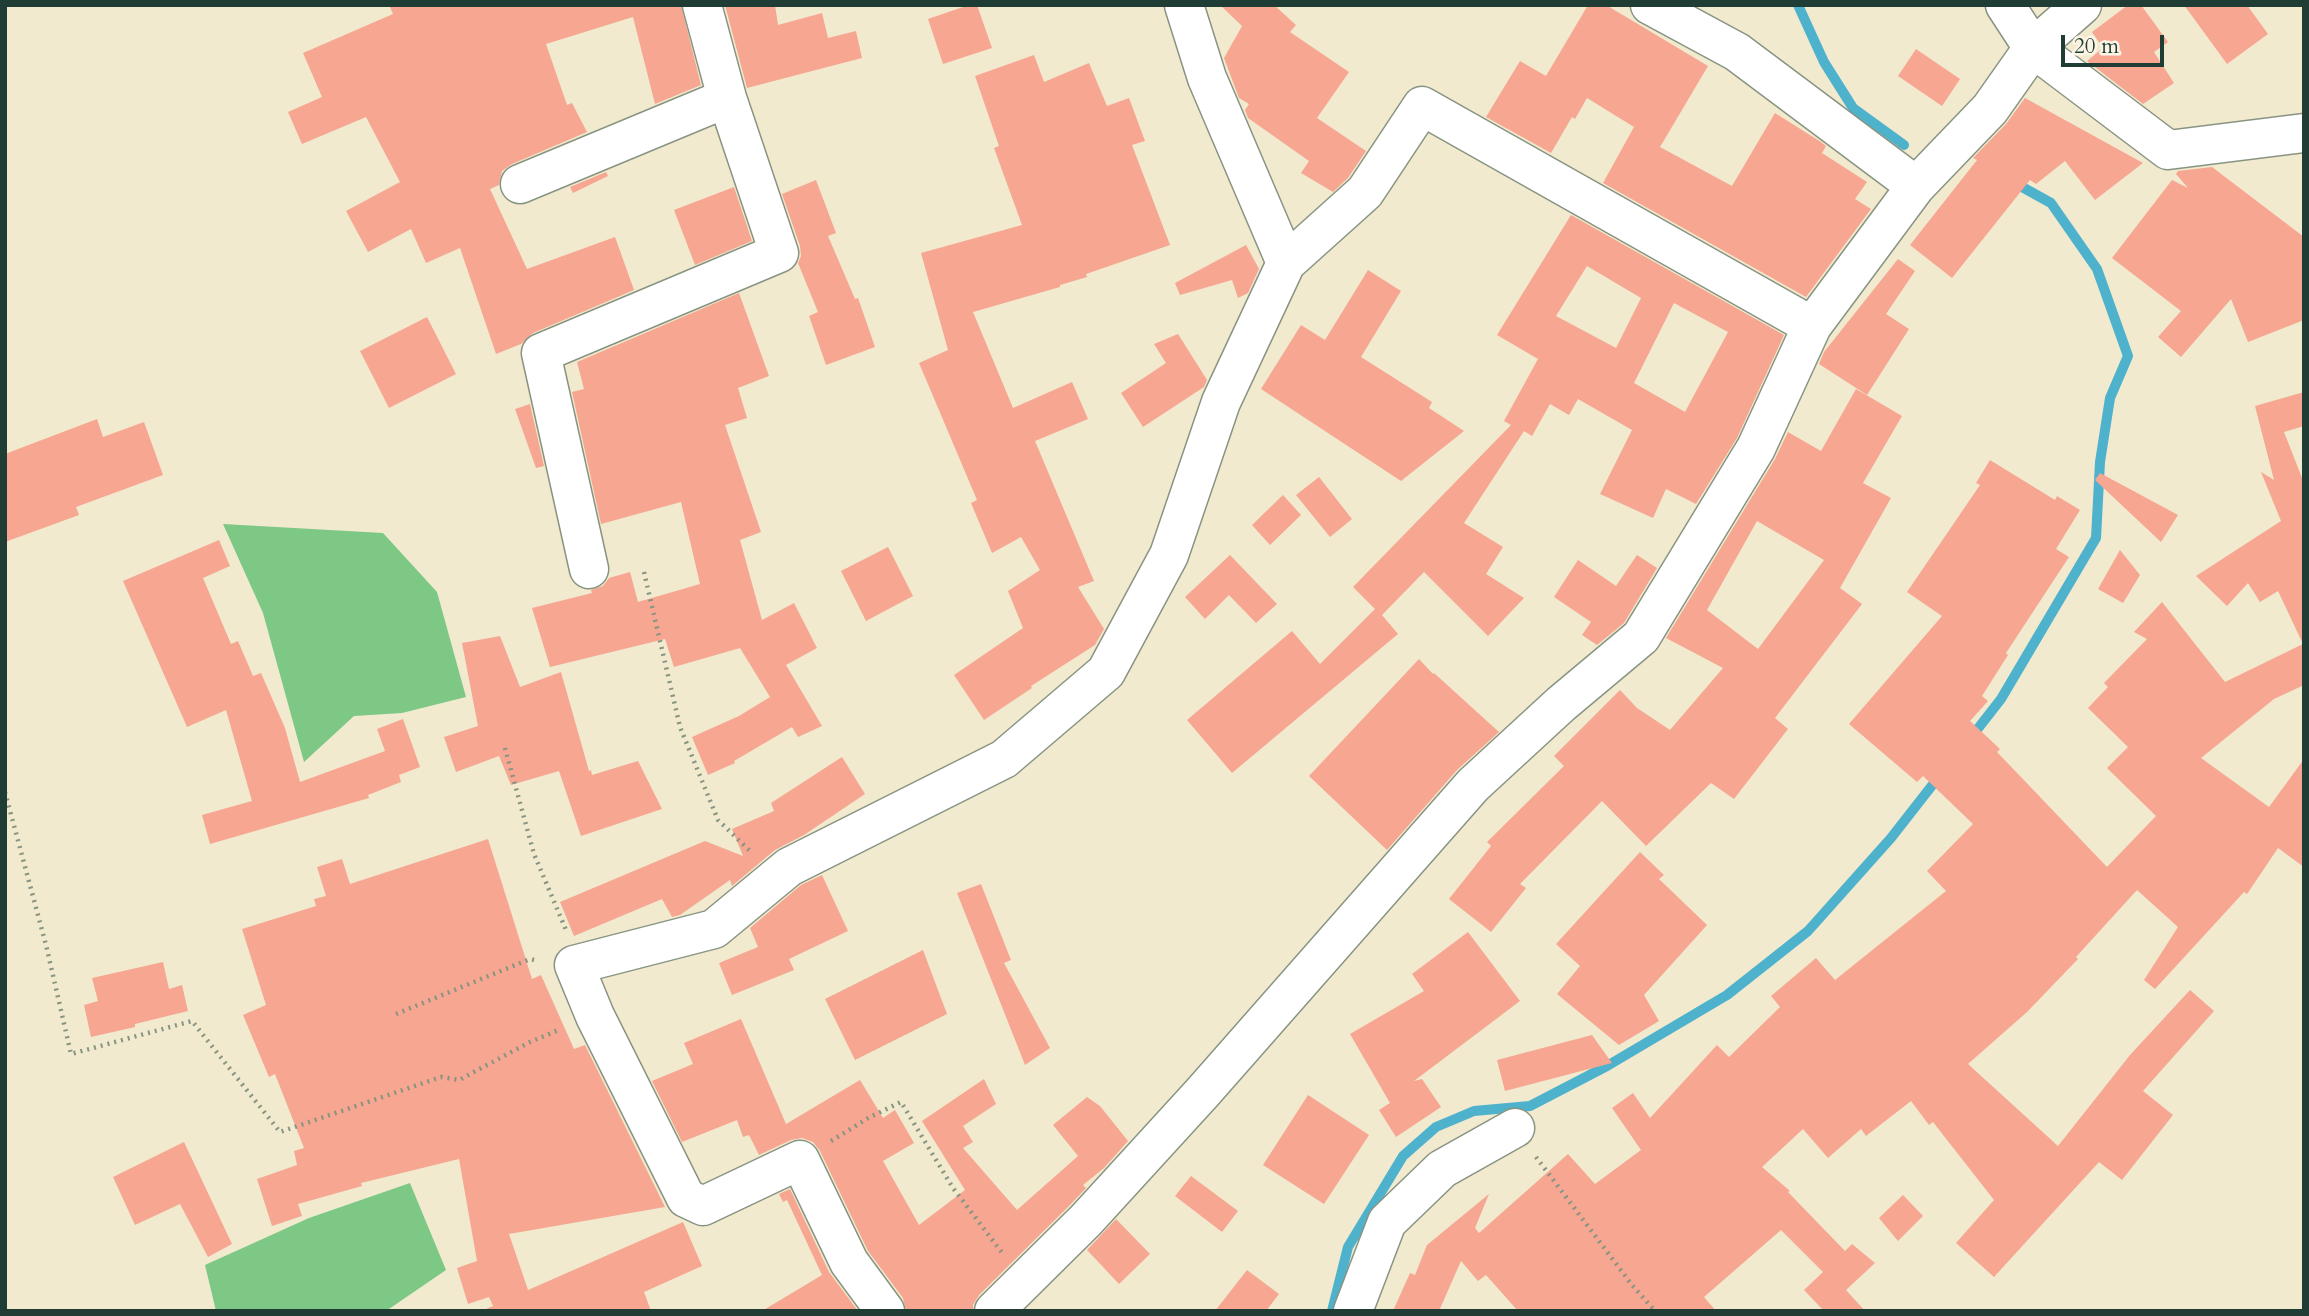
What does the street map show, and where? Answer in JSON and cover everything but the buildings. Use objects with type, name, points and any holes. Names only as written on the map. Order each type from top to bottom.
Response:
[{"type":"street","points":[[589,569],[541,353],[779,253],[727,99],[702,5]]},
{"type":"street","points":[[1184,5],[1207,78],[1286,263]]},
{"type":"street","points":[[1650,5],[1737,52],[1916,186]]},
{"type":"street","points":[[2005,5],[2033,48],[2168,150],[2304,133]]},
{"type":"street","points":[[994,1311],[1034,1273],[1203,1092],[1473,785],[1561,704],[1641,637],[1756,448],[1812,326],[1916,186],[1990,109],[2033,48],[2082,5]]},
{"type":"street","points":[[520,184],[727,99]]},
{"type":"street","points":[[885,1311],[849,1262],[800,1160],[703,1206],[686,1198],[595,1016],[574,965],[714,929],[789,867],[1004,759],[1106,672],[1169,555],[1221,402],[1286,263],[1365,192],[1422,106],[1812,326]]},
{"type":"street","points":[[1353,1311],[1387,1222],[1442,1168],[1515,1128]]},
{"type":"path","points":[[645,572],[680,726],[718,820],[777,877]]},
{"type":"path","points":[[396,1014],[530,960],[574,965],[568,936],[534,853],[505,748]]},
{"type":"path","points":[[5,792],[43,932],[71,1054],[192,1021],[279,1132],[441,1077],[459,1080],[530,1042],[595,1016]]},
{"type":"path","points":[[800,1160],[870,1117],[901,1102],[953,1188],[1005,1257],[1034,1273]]},
{"type":"path","points":[[1515,1128],[1576,1213],[1655,1311]]},
{"type":"green space","points":[[223,524],[383,533],[437,592],[466,697],[402,713],[354,716],[304,762],[263,613]]},
{"type":"green space","points":[[410,1183],[446,1270],[386,1311],[216,1311],[205,1265],[309,1218]]},
{"type":"waterway","points":[[1798,5],[1824,62],[1853,108],[1904,145]]},
{"type":"waterway","points":[[1969,740],[2001,699],[2096,538],[2100,462],[2110,398],[2128,356],[2097,269],[2051,203],[2013,182]]},
{"type":"waterway","points":[[1332,1311],[1348,1247],[1403,1156],[1436,1127],[1474,1111],[1530,1106],[1607,1066],[1727,995],[1808,931],[1891,838],[1941,774]]}]
